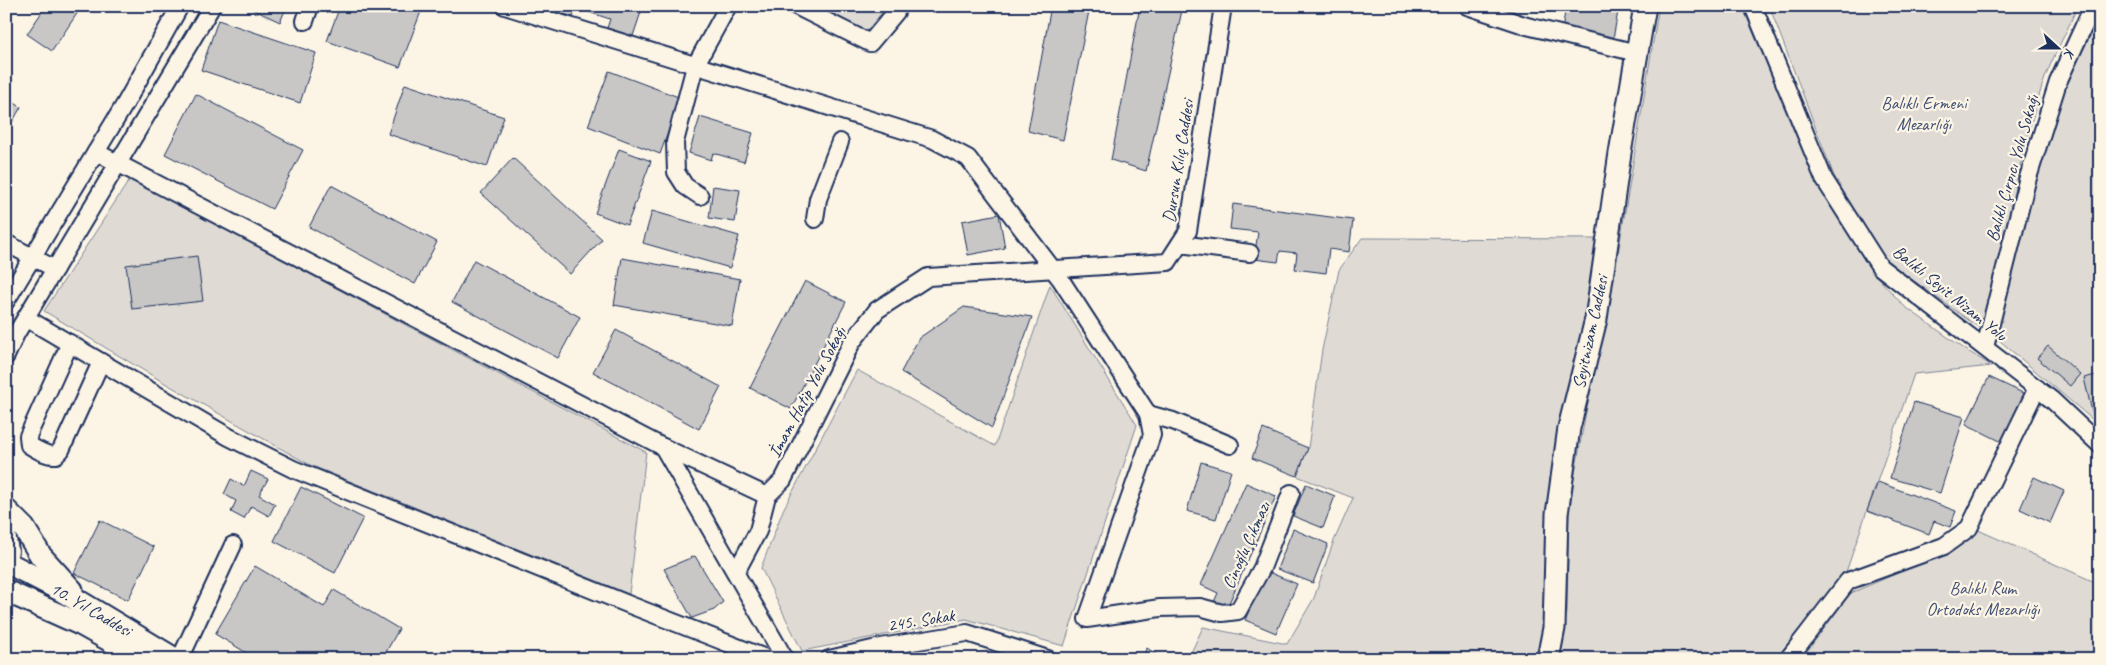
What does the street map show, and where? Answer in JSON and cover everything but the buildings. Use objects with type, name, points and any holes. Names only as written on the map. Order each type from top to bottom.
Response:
[{"type":"main road","name":"Seyitnizam Caddesi","points":[[1548,659],[1554,628],[1557,514],[1569,428],[1596,318],[1620,153],[1645,6]]},
{"type":"main road","points":[[6,510],[24,528],[41,556],[84,603]]},
{"type":"main road","name":"10. Yıl Caddesi","points":[[6,561],[84,603],[175,659]]},
{"type":"main road","name":"10. Yıl Caddesi","points":[[6,591],[82,625],[143,659]]},
{"type":"street","points":[[6,301],[96,152],[180,6]]},
{"type":"street","points":[[6,356],[55,268],[212,6]]},
{"type":"street","points":[[505,6],[932,139],[968,158],[1054,270],[1148,414],[1173,421],[1230,445]]},
{"type":"street","points":[[700,196],[691,192],[679,179],[676,172],[675,142],[695,66],[728,6]]},
{"type":"street","points":[[796,6],[870,43],[896,12],[898,6]]},
{"type":"street","name":"Dursun Kılıç Caddesi","points":[[1054,270],[1168,262],[1188,232],[1223,6]]},
{"type":"street","points":[[1467,6],[1527,26],[1636,53]]},
{"type":"street","name":"Balıklı Seyit Nizam Yolu","points":[[1753,6],[1824,179],[1880,267],[2037,388],[2100,445]]},
{"type":"street","name":"Balıklı Çırpıcı Yolu Sokağı","points":[[1985,347],[2033,163],[2058,82],[2088,8]]},
{"type":"street","points":[[814,219],[818,199],[840,142]]},
{"type":"street","points":[[96,152],[663,446],[768,496],[758,531],[736,572]]},
{"type":"street","points":[[6,242],[55,268]]},
{"type":"street","points":[[1180,244],[1250,253]]},
{"type":"street","name":"İmam Hatip Yolu Sokağı","points":[[768,496],[783,480],[852,342],[877,310],[928,277],[1054,270]]},
{"type":"street","points":[[26,318],[229,437],[293,469],[630,606],[768,659]]},
{"type":"street","points":[[70,344],[28,436],[29,445],[35,449],[50,456],[56,455],[60,450],[101,362]]},
{"type":"street","points":[[1788,659],[1848,581],[1944,546],[1969,528],[2037,388]]},
{"type":"street","name":"Cinoğlu Çıkmazı","points":[[1148,414],[1152,435],[1087,619],[1160,608],[1200,607],[1222,613],[1238,611],[1262,568],[1291,493]]},
{"type":"street","points":[[663,446],[785,659]]},
{"type":"street","points":[[6,527],[10,551],[6,561]]},
{"type":"street","points":[[180,659],[233,546]]},
{"type":"street","name":"245. Sokak","points":[[829,659],[881,647],[967,633],[1048,659]]},
{"type":"green space","points":[[815,6],[887,6],[866,32]]},
{"type":"green space","points":[[1659,6],[1742,6],[1820,189],[1871,270],[1904,306],[1992,366],[1914,374],[1846,572],[1775,659],[1557,659],[1567,612],[1569,507],[1585,417],[1614,278]]},
{"type":"green space","name":"Balıklı Ermeni Mezarlığı","points":[[1772,6],[2064,6],[2075,12],[2042,85],[2016,183],[1982,330],[1885,260],[1834,176],[1770,8]]},
{"type":"green space","points":[[2100,18],[2100,422],[2093,420],[1993,335],[2033,173],[2074,66]]},
{"type":"green space","points":[[130,179],[646,452],[629,594],[310,465],[163,382],[44,311]]},
{"type":"green space","points":[[1362,238],[1598,239],[1579,357],[1546,618],[1537,659],[1188,659],[1203,627],[1287,644],[1314,598],[1333,543],[1353,498],[1297,476],[1308,448],[1322,350],[1339,270]]},
{"type":"green space","points":[[1050,285],[1137,425],[1064,646],[966,619],[802,651],[761,568],[783,510],[857,370],[995,446]]},
{"type":"green space","name":"Balıklı Rum Ortodoks Mezarlığı","points":[[1976,529],[2097,583],[2100,577],[2100,659],[1801,659],[1851,593],[1942,554]]}]
